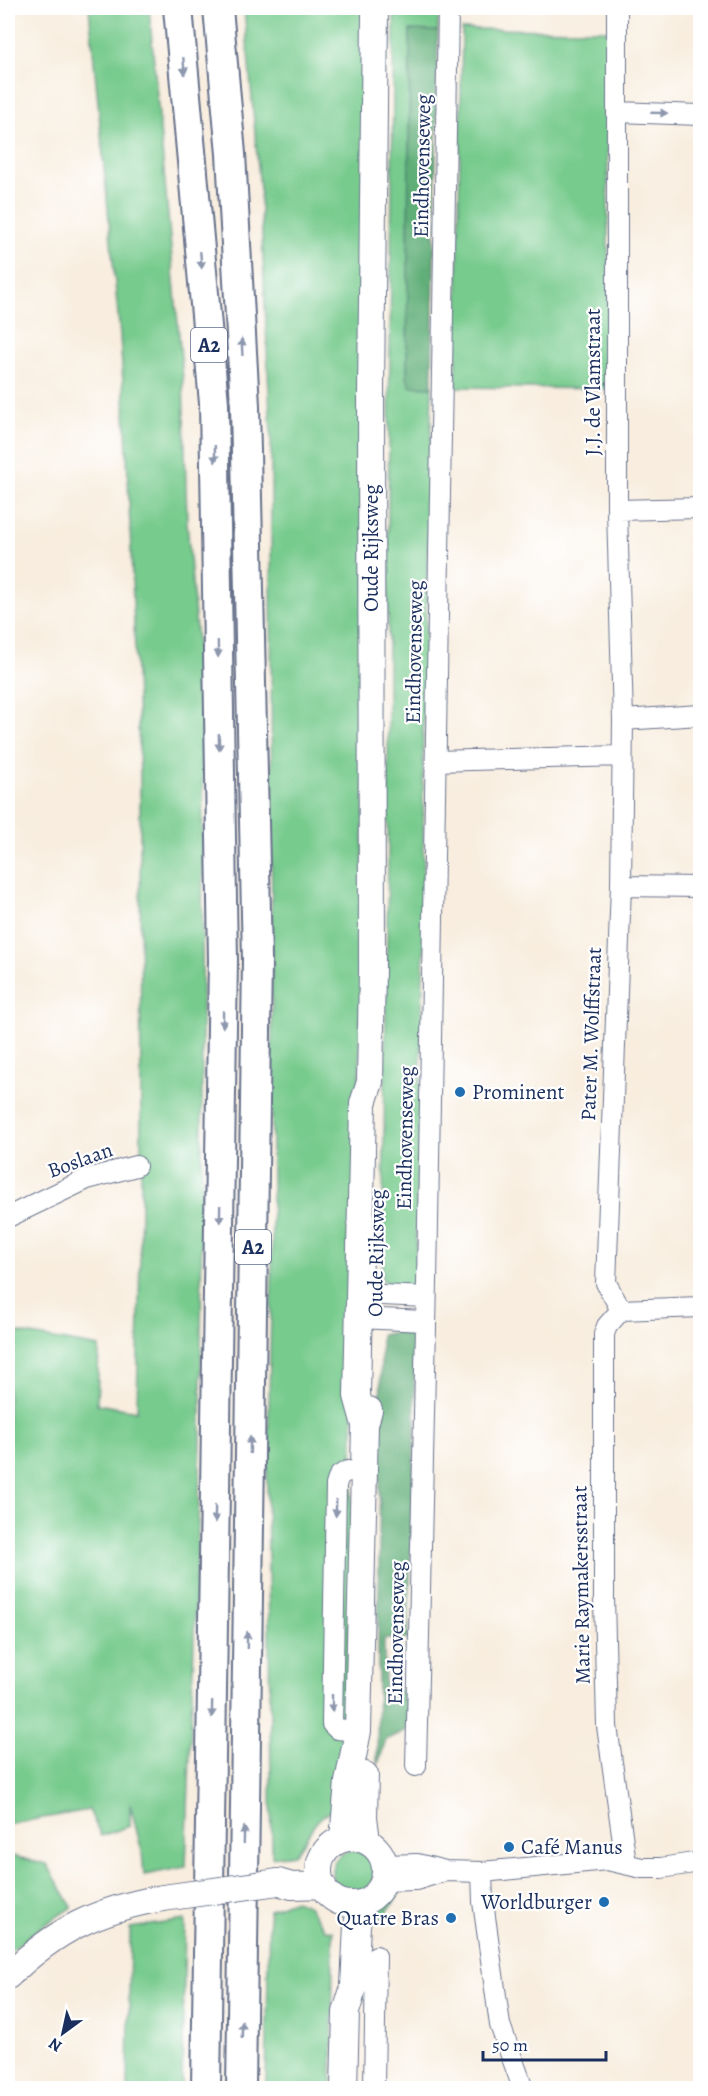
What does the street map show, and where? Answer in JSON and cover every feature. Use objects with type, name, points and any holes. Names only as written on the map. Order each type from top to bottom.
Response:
[{"type":"highway","name":"A2","points":[[178,8],[214,403],[224,960],[206,2088]]},
{"type":"highway","name":"A2","points":[[218,8],[231,154],[245,406],[257,960],[241,2088]]},
{"type":"main road","name":"Oude Rijksweg","points":[[355,1840],[348,1782],[358,1731],[365,1425],[357,1396],[367,1306],[378,1104],[370,1082],[372,970],[371,392],[375,9]]},
{"type":"main road","points":[[355,1840],[378,1851],[384,1873],[379,1890],[372,1898],[352,1903],[333,1898],[321,1876],[325,1853],[336,1842],[355,1840]]},
{"type":"main road","points":[[8,1976],[29,1955],[67,1928],[123,1906],[163,1898],[321,1876]]},
{"type":"main road","points":[[344,2088],[346,2012],[340,1985],[352,1903]]},
{"type":"street","name":"Eindhovenseweg","points":[[416,1766],[448,8]]},
{"type":"street","name":"J.J. de Vlamstraat","points":[[617,8],[617,510],[622,756]]},
{"type":"street","points":[[617,112],[700,115]]},
{"type":"street","points":[[617,510],[700,508]]},
{"type":"street","points":[[623,720],[700,715]]},
{"type":"street","points":[[436,761],[622,756]]},
{"type":"street","name":"Pater M. Wolffstraat","points":[[621,1311],[606,1283],[621,886],[622,756]]},
{"type":"street","points":[[621,886],[700,887]]},
{"type":"street","name":"Boslaan","points":[[8,1217],[87,1179],[136,1166]]},
{"type":"street","points":[[367,1306],[426,1297]]},
{"type":"street","points":[[367,1306],[425,1321]]},
{"type":"street","points":[[621,1311],[700,1307]]},
{"type":"street","name":"Marie Raymakersstraat","points":[[621,1311],[607,1326],[604,1335],[604,1597],[607,1726],[626,1863]]},
{"type":"street","points":[[384,1873],[417,1864],[446,1871],[482,1872],[607,1860],[642,1868],[661,1868],[700,1862]]},
{"type":"street","points":[[482,1872],[483,1902],[500,2025],[523,2088]]},
{"type":"street","points":[[374,2088],[376,1956]]},
{"type":"street","points":[[345,2044],[375,2043]]},
{"type":"green space","points":[[89,8],[149,8],[183,379],[187,522],[203,712],[201,1443],[186,1867],[144,1875],[142,1852],[130,1804],[130,1826],[101,1836],[89,1810],[8,1824],[8,1331],[99,1347],[97,1404],[137,1411],[141,1201],[140,775],[120,336]]},
{"type":"green space","points":[[244,8],[369,8],[364,813],[348,1722],[337,1810],[322,1816],[294,1854],[272,1857],[267,1488],[272,1265],[271,438],[260,190]]},
{"type":"green space","points":[[394,8],[439,8],[438,31],[410,31],[407,377],[410,386],[432,387],[423,735],[424,943],[415,1287],[397,1288],[382,1280],[388,851],[388,512]]},
{"type":"green space","points":[[462,29],[607,30],[609,389],[456,387]]},
{"type":"green space","points":[[410,30],[438,31],[432,387],[410,386],[407,377]]},
{"type":"green space","points":[[399,1331],[414,1337],[415,1433],[408,1639],[384,1639],[385,1690],[409,1690],[409,1729],[386,1740],[377,1767],[381,1335]]},
{"type":"green space","points":[[353,1851],[368,1857],[374,1872],[368,1887],[353,1893],[338,1887],[332,1872],[338,1857]]},
{"type":"green space","points":[[8,1855],[47,1864],[72,1907],[38,1929],[8,1953]]},
{"type":"green space","points":[[401,1887],[395,1902],[383,1916],[375,1923],[365,1923],[370,1908],[380,1902],[385,1895]]},
{"type":"green space","points":[[295,1900],[309,1906],[325,1930],[333,1931],[332,2088],[266,2088],[269,1910]]},
{"type":"green space","points":[[185,1920],[182,2088],[128,2088],[130,1928]]},
{"type":"place","name":"Prominent","points":[[460,1092]]},
{"type":"place","name":"Café Manus","points":[[509,1847]]},
{"type":"place","name":"Worldburger","points":[[604,1902]]},
{"type":"place","name":"Quatre Bras","points":[[451,1918]]}]
